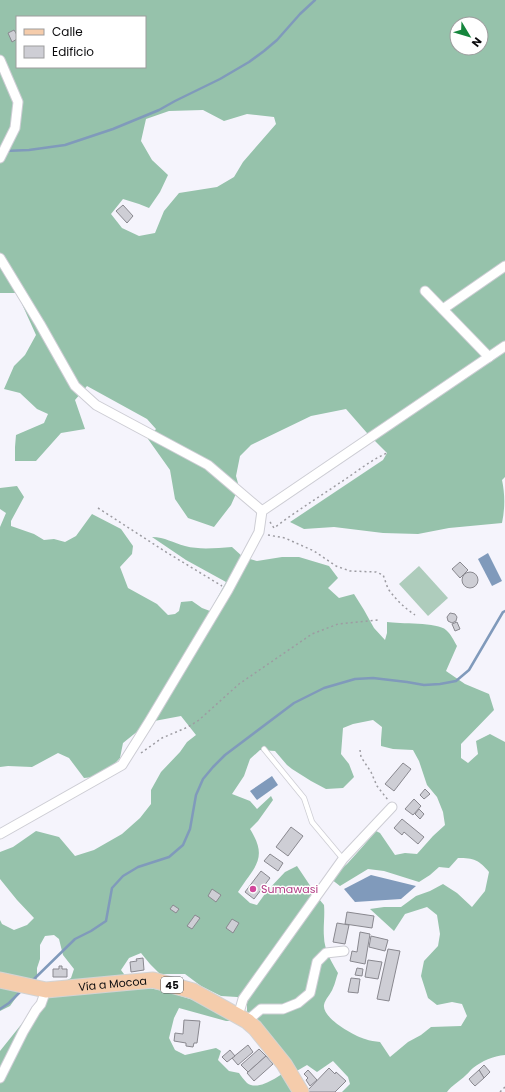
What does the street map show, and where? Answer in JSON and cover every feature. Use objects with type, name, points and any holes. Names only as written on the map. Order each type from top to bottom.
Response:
[{"type":"main road","name":"Vía a Mocoa","points":[[0,980],[46,990],[153,980],[193,991],[243,1018],[254,1028],[284,1064],[301,1092]]},
{"type":"street","points":[[0,60],[18,102],[15,128],[0,158]]},
{"type":"street","points":[[0,258],[75,386],[96,405],[208,465],[262,511]]},
{"type":"street","points":[[443,309],[505,266]]},
{"type":"street","points":[[425,291],[489,357]]},
{"type":"street","points":[[0,834],[122,765],[228,590],[258,532],[262,511],[505,346]]},
{"type":"street","points":[[344,951],[326,953],[317,962],[310,993],[298,1003],[283,1009],[261,1009],[243,1018],[243,999],[343,859],[392,807]]},
{"type":"street","points":[[0,1078],[23,1032],[41,1004],[46,990]]},
{"type":"lane","points":[[264,750],[304,798],[312,822],[343,859]]},
{"type":"path","points":[[262,511],[274,528],[356,471],[387,453]]},
{"type":"path","points":[[98,508],[228,590]]},
{"type":"path","points":[[258,532],[285,538],[320,555],[336,566],[350,571],[376,572],[383,575],[388,588],[395,597],[404,607],[415,615]]},
{"type":"path","points":[[122,765],[162,738],[188,727],[199,720],[239,684],[312,634],[338,624],[378,620]]},
{"type":"path","points":[[360,750],[361,757],[372,772],[377,786],[385,795],[392,807]]},
{"type":"path","points":[[500,1092],[505,1087]]},
{"type":"green space","points":[[0,0],[505,0],[505,477],[502,480],[504,491],[504,512],[502,523],[449,528],[418,534],[383,533],[334,527],[304,529],[290,522],[383,460],[387,453],[346,409],[311,416],[251,445],[240,456],[236,476],[239,487],[231,505],[214,527],[188,518],[175,499],[170,470],[148,439],[156,429],[147,419],[87,386],[75,400],[85,429],[61,433],[36,461],[15,461],[16,435],[44,423],[48,414],[37,409],[20,393],[4,389],[14,366],[25,355],[36,335],[17,293],[0,293]],"holes":[[[203,110],[224,121],[247,114],[274,117],[276,124],[243,162],[234,177],[217,187],[179,193],[164,211],[155,233],[139,236],[122,228],[111,214],[123,199],[149,208],[160,192],[168,175],[152,160],[141,141],[146,119],[169,111]]]},
{"type":"green space","points":[[17,486],[24,497],[11,521],[11,526],[34,534],[44,540],[54,539],[65,542],[76,536],[92,514],[121,529],[133,546],[132,554],[120,567],[128,588],[157,604],[168,615],[175,614],[179,611],[181,602],[192,601],[202,608],[210,611],[226,582],[186,560],[152,537],[161,538],[196,548],[232,547],[243,557],[257,561],[282,557],[299,557],[329,566],[338,578],[328,588],[339,598],[354,594],[374,628],[385,640],[387,633],[387,622],[442,627],[448,632],[457,646],[446,671],[465,684],[489,694],[494,710],[461,744],[461,758],[468,763],[478,754],[476,741],[490,734],[505,742],[505,1055],[492,1058],[476,1065],[447,1092],[342,1092],[350,1084],[348,1077],[333,1061],[317,1072],[307,1065],[295,1072],[294,1092],[0,1092],[0,1051],[24,1021],[34,1019],[41,1011],[49,995],[60,984],[71,978],[74,969],[63,955],[59,939],[54,935],[45,936],[40,945],[40,959],[37,968],[36,981],[20,992],[10,1006],[0,1011],[0,920],[2,924],[14,930],[27,925],[34,918],[0,879],[0,852],[13,847],[36,831],[59,837],[75,856],[94,850],[122,834],[140,818],[151,804],[151,790],[161,772],[180,752],[187,742],[196,735],[181,716],[149,722],[123,743],[120,758],[107,772],[94,777],[84,778],[69,758],[58,753],[32,767],[0,767],[0,527],[6,513],[0,509],[0,488]],"holes":[[[373,720],[382,727],[381,746],[393,749],[413,750],[419,761],[427,785],[437,797],[443,812],[445,825],[417,854],[405,853],[395,855],[380,833],[376,831],[347,864],[331,879],[340,886],[368,869],[384,871],[419,882],[439,867],[449,868],[458,858],[476,860],[489,872],[485,891],[472,907],[457,893],[443,884],[416,896],[401,907],[370,909],[394,931],[405,914],[427,907],[437,915],[440,934],[438,946],[424,961],[421,976],[428,998],[437,1005],[452,1002],[462,1004],[467,1016],[461,1026],[431,1027],[421,1035],[408,1042],[390,1057],[380,1042],[367,1040],[340,1026],[333,1021],[325,1010],[324,1005],[332,990],[338,973],[333,965],[324,942],[324,905],[297,866],[285,872],[267,891],[257,905],[250,903],[238,892],[254,869],[259,856],[256,839],[250,829],[258,821],[273,800],[271,796],[257,809],[250,801],[232,794],[244,776],[250,759],[260,750],[275,751],[292,769],[326,789],[343,788],[354,777],[349,764],[341,754],[343,728],[353,724]],[[141,953],[160,974],[185,974],[201,986],[221,996],[237,997],[247,1001],[247,1013],[291,1067],[264,1084],[252,1085],[247,1083],[239,1073],[229,1071],[218,1060],[221,1051],[216,1048],[185,1055],[175,1050],[169,1038],[174,1018],[179,1008],[226,1021],[237,1021],[209,1005],[165,991],[132,985],[121,970],[129,958]]]},
{"type":"green space","points":[[419,566],[448,598],[428,616],[399,584]]},
{"type":"water","points":[[488,553],[502,581],[492,586],[478,559]]},
{"type":"water","points":[[272,776],[278,785],[257,800],[250,791]]},
{"type":"water","points":[[371,875],[416,886],[401,899],[355,902],[344,889]]},
{"type":"building","points":[[14,30],[16,33],[16,40],[12,42],[8,33]]},
{"type":"building","points":[[123,205],[133,216],[127,223],[116,211]]},
{"type":"building","points":[[460,562],[468,570],[460,578],[452,569]]},
{"type":"building","points":[[470,572],[477,577],[478,580],[473,587],[470,588],[463,583],[462,580],[467,573]]},
{"type":"building","points":[[450,613],[455,614],[457,617],[456,621],[452,623],[448,621],[447,617]]},
{"type":"building","points":[[457,622],[460,629],[455,631],[452,624]]},
{"type":"building","points":[[403,763],[411,769],[394,791],[385,784]]},
{"type":"building","points":[[425,789],[430,794],[424,799],[420,795]]},
{"type":"building","points":[[414,799],[421,806],[413,815],[405,809]]},
{"type":"building","points":[[419,809],[424,814],[420,819],[415,814]]},
{"type":"building","points":[[402,819],[424,837],[418,844],[404,832],[402,835],[394,828]]},
{"type":"building","points":[[291,827],[303,836],[288,856],[276,847]]},
{"type":"building","points":[[270,854],[283,863],[278,871],[264,861]]},
{"type":"building","points":[[261,871],[270,878],[254,899],[245,892]]},
{"type":"building","points":[[212,889],[221,895],[216,902],[208,896]]},
{"type":"building","points":[[173,905],[179,909],[176,913],[170,909]]},
{"type":"building","points":[[347,912],[374,916],[372,928],[345,924]]},
{"type":"building","points":[[195,915],[200,918],[192,929],[187,926]]},
{"type":"building","points":[[232,919],[239,923],[233,933],[226,928]]},
{"type":"building","points":[[337,923],[349,925],[345,944],[333,942]]},
{"type":"building","points":[[360,932],[370,934],[365,964],[350,961],[352,951],[357,952]]},
{"type":"building","points":[[371,936],[388,940],[385,951],[369,947]]},
{"type":"building","points":[[388,949],[400,951],[389,1001],[377,999]]},
{"type":"building","points":[[143,958],[144,970],[131,972],[130,962]]},
{"type":"building","points":[[368,960],[382,962],[378,979],[365,977]]},
{"type":"building","points":[[59,966],[62,966],[62,969],[67,969],[67,977],[53,977],[53,969],[59,969]]},
{"type":"building","points":[[357,968],[363,969],[362,976],[355,975]]},
{"type":"building","points":[[351,978],[360,979],[358,993],[348,992]]},
{"type":"building","points":[[184,1020],[200,1021],[197,1043],[194,1043],[193,1047],[186,1046],[186,1043],[174,1041],[175,1033],[183,1034]]},
{"type":"building","points":[[248,1045],[253,1052],[238,1065],[232,1058]]},
{"type":"building","points":[[259,1049],[266,1056],[248,1072],[241,1065]]},
{"type":"building","points":[[230,1050],[235,1056],[227,1062],[222,1057]]},
{"type":"building","points":[[266,1056],[273,1064],[254,1081],[247,1073]]},
{"type":"building","points":[[484,1065],[490,1072],[484,1078],[479,1070]]},
{"type":"building","points":[[329,1068],[346,1081],[335,1092],[309,1092],[308,1090]]},
{"type":"building","points":[[308,1070],[317,1080],[310,1086],[306,1080],[308,1078],[304,1074]]},
{"type":"building","points":[[479,1070],[484,1078],[475,1086],[469,1079]]},
{"type":"waterway","points":[[5,151],[29,150],[65,145],[113,129],[159,110],[220,79],[249,62],[277,40],[300,14],[315,0]]},
{"type":"waterway","points":[[32,981],[75,939],[106,921],[112,888],[123,876],[138,867],[169,857],[183,845],[190,829],[196,795],[203,779],[225,755],[294,703],[324,688],[355,679],[373,678],[424,685],[456,681],[469,670],[505,611]]},
{"type":"waterway","points":[[0,1009],[9,1003],[22,990]]},
{"type":"place","name":"Sumawasi","points":[[253,889]]}]
